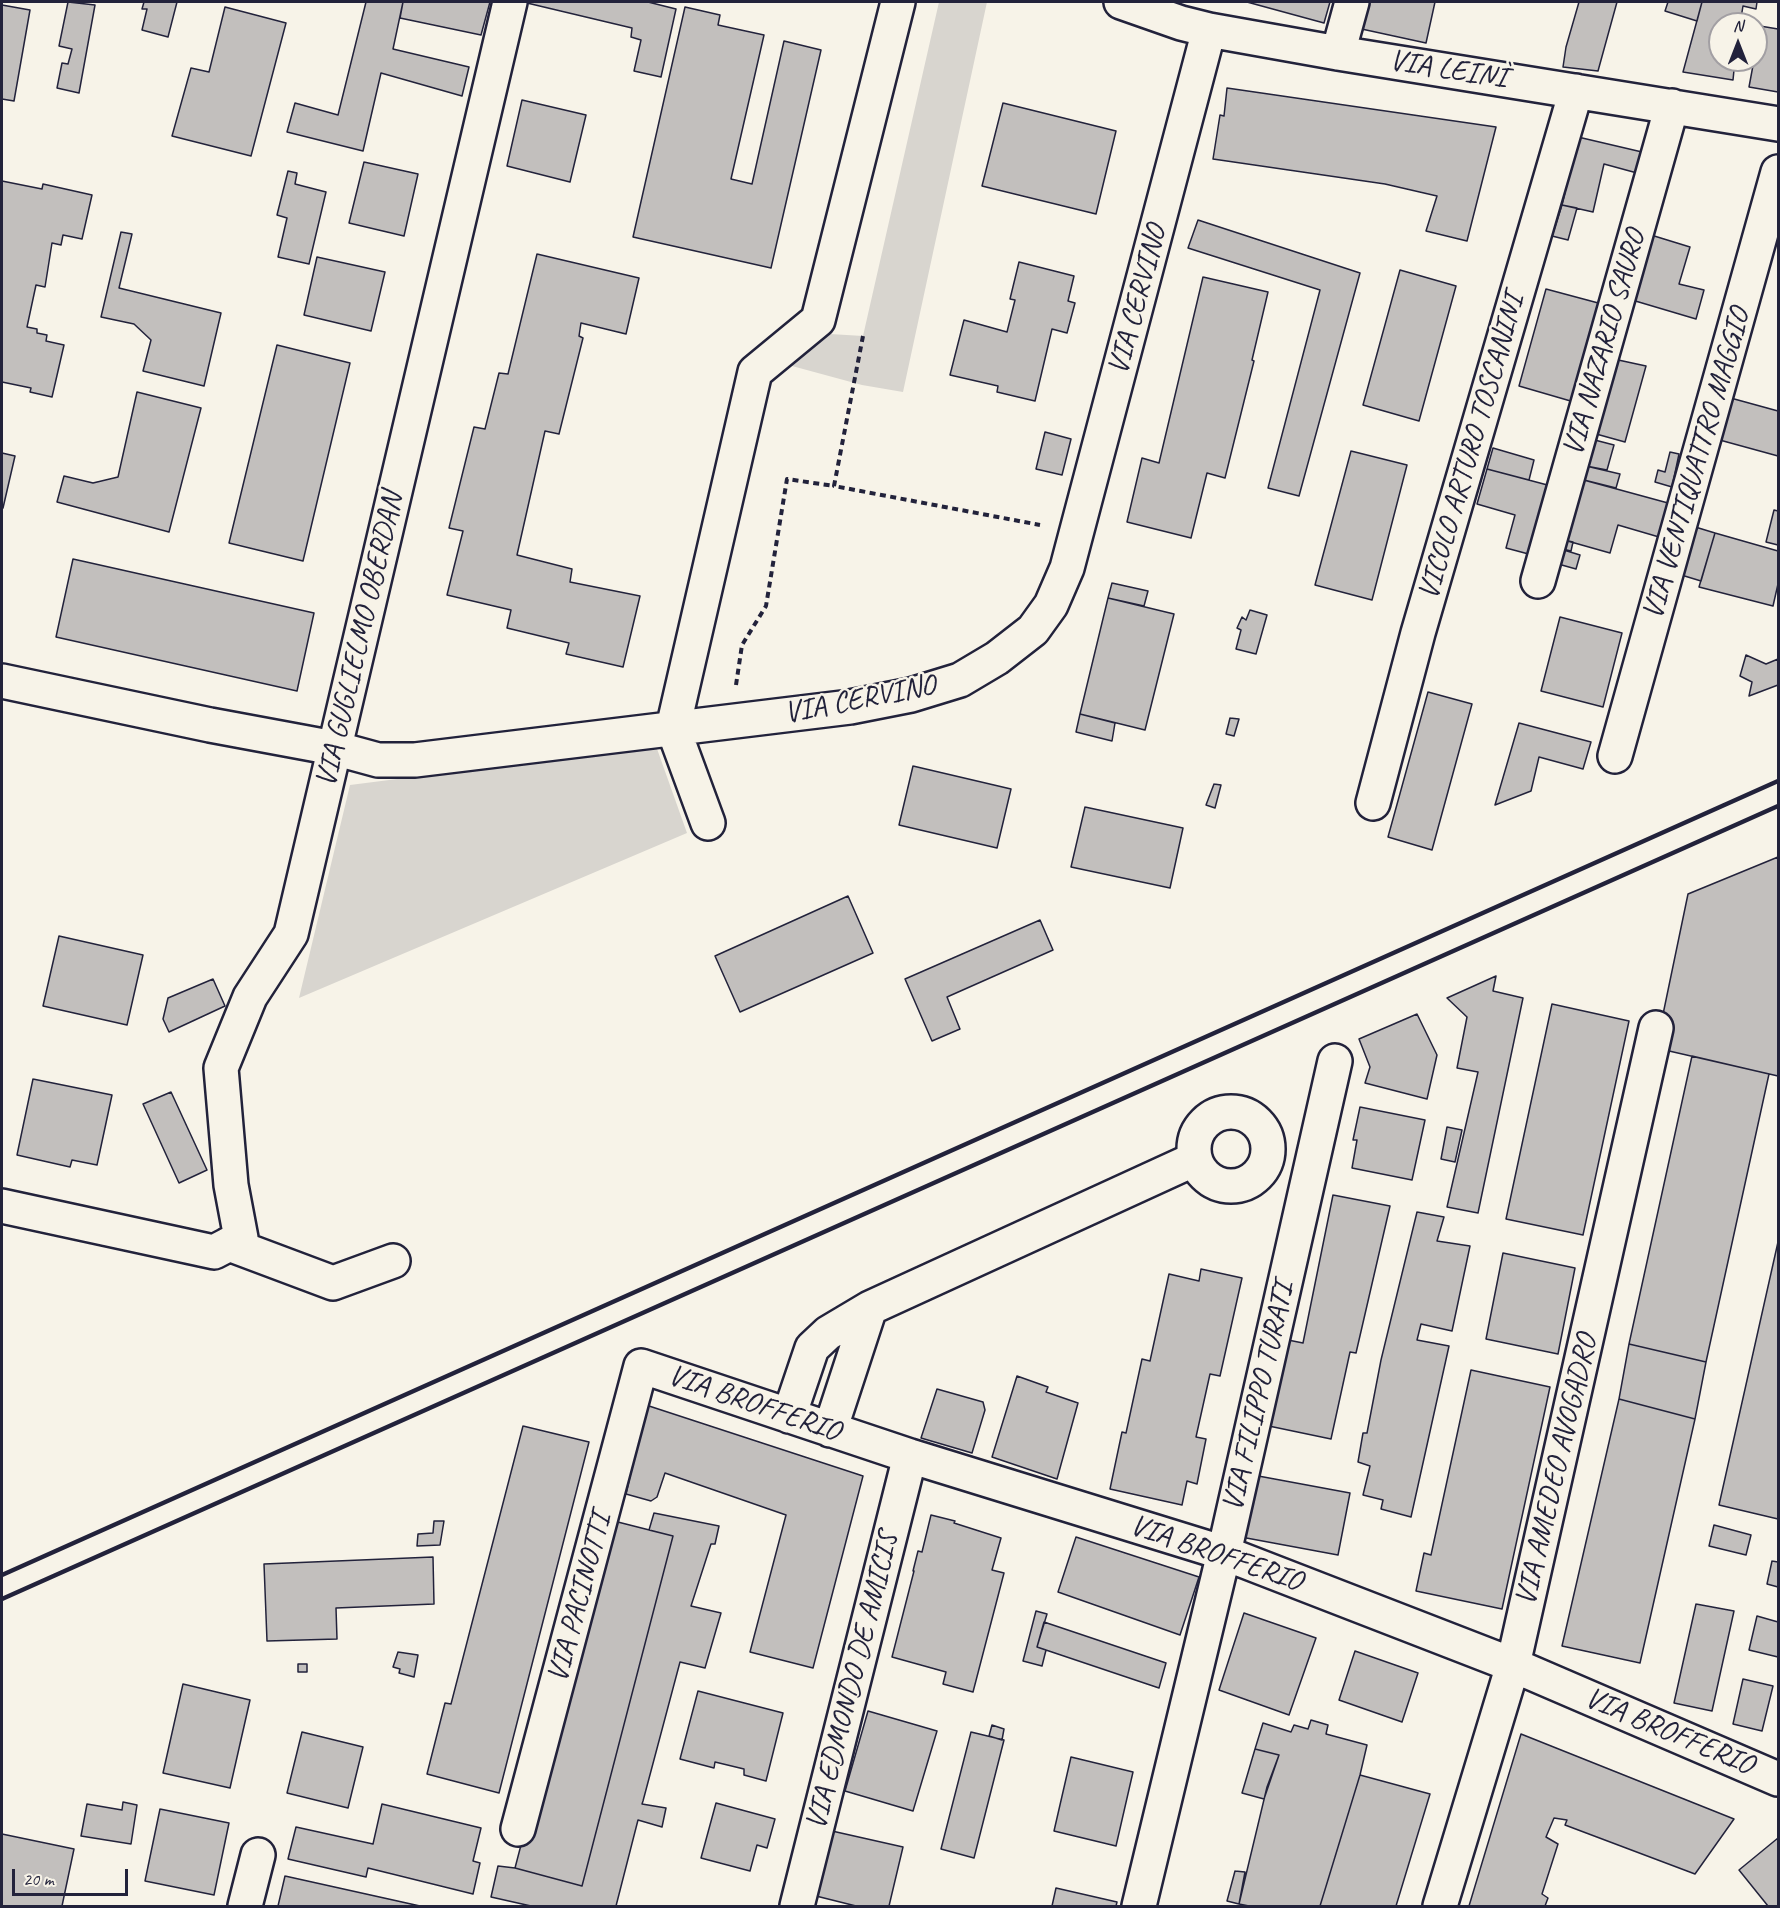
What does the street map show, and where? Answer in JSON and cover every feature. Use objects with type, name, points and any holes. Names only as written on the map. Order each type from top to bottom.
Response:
[{"type":"street","name":"VIA GUGLIELMO OBERDAN","points":[[221,1248],[241,1238],[231,1185],[221,1068],[250,997],[291,934],[510,2]]},
{"type":"street","points":[[708,823],[673,728],[755,372],[818,320],[898,2]]},
{"type":"street","name":"VIA LEINÌ","points":[[1121,2],[1181,23],[1209,30],[1779,124]]},
{"type":"street","points":[[1338,53],[1352,2]]},
{"type":"street","name":"VIA CERVINO","points":[[2,681],[334,748],[378,760],[415,760],[850,707],[911,695],[960,680],[998,658],[1033,630],[1052,605],[1067,568],[1209,30]]},
{"type":"street","name":"VICOLO ARTURO TOSCANINI","points":[[1372,803],[1418,633],[1575,91]]},
{"type":"street","name":"VIA NAZARIO SAURO","points":[[1538,581],[1672,106]]},
{"type":"street","name":"VIA VENTIQUATTRO MAGGIO","points":[[1615,756],[1779,172]]},
{"type":"street","name":"VIA AMEDEO AVOGADRO","points":[[1440,1906],[1513,1665],[1656,1028]]},
{"type":"street","name":"VIA FILIPPO TURATI","points":[[1139,1906],[1224,1553],[1335,1061]]},
{"type":"street","points":[[1221,1113],[1241,1113],[1258,1123],[1267,1140],[1267,1160],[1257,1176],[1240,1186],[1221,1185],[1204,1176],[1194,1159],[1194,1139],[1204,1122],[1221,1113]]},
{"type":"street","points":[[789,1416],[812,1348],[828,1333],[870,1308],[1194,1159]]},
{"type":"street","points":[[1267,1160],[1311,1169]]},
{"type":"street","points":[[2,1206],[221,1248],[333,1283],[393,1261]]},
{"type":"street","points":[[830,1430],[870,1308]]},
{"type":"street","name":"VIA BROFFERIO","points":[[641,1366],[910,1456],[1224,1553],[1513,1665],[1778,1777]]},
{"type":"street","name":"VIA PACINOTTI","points":[[518,1829],[641,1366]]},
{"type":"street","name":"VIA EDMONDO DE AMICIS","points":[[796,1906],[910,1456]]},
{"type":"street","points":[[245,1906],[258,1855]]},
{"type":"path","points":[[834,486],[863,336]]},
{"type":"path","points":[[745,684],[735,685],[742,645],[766,606],[787,479],[1048,527],[1067,568]]},
{"type":"shaded area","points":[[939,2],[987,2],[903,392],[862,385],[781,363],[830,334],[863,336]]},
{"type":"shaded area","points":[[656,746],[687,833],[299,998],[350,785]]},
{"type":"building","points":[[68,2],[95,5],[79,93],[57,88],[62,63],[68,64],[72,49],[59,46]]},
{"type":"building","points":[[144,2],[177,2],[168,37],[142,30],[147,9],[142,9]]},
{"type":"building","points":[[366,2],[403,2],[393,49],[469,67],[462,96],[381,73],[363,151],[287,132],[295,103],[338,115]]},
{"type":"building","points":[[403,2],[490,2],[481,35],[400,18]]},
{"type":"building","points":[[528,2],[648,2],[676,9],[661,77],[634,71],[641,40],[631,37],[632,28]]},
{"type":"building","points":[[1247,2],[1330,2],[1324,23]]},
{"type":"building","points":[[1364,2],[1435,2],[1426,43],[1357,28]]},
{"type":"building","points":[[1579,2],[1617,2],[1598,71],[1563,67],[1566,47]]},
{"type":"building","points":[[1668,2],[1702,2],[1697,21],[1665,11]]},
{"type":"building","points":[[1702,2],[1757,2],[1756,9],[1743,6],[1742,12],[1708,12],[1708,72],[1734,72],[1733,80],[1683,72]]},
{"type":"building","points":[[2,5],[30,10],[14,101],[2,99]]},
{"type":"building","points":[[225,7],[286,23],[251,156],[172,136],[191,68],[209,72]]},
{"type":"building","points":[[685,7],[720,15],[718,25],[764,35],[731,179],[752,184],[784,41],[821,50],[771,268],[633,237]]},
{"type":"building","points":[[1768,27],[1778,29],[1778,92],[1749,87],[1752,72],[1768,72]]},
{"type":"building","points":[[1227,88],[1496,127],[1467,241],[1426,231],[1437,196],[1385,184],[1213,159],[1220,115],[1224,116]]},
{"type":"building","points":[[522,100],[586,115],[570,182],[507,166]]},
{"type":"building","points":[[1003,103],[1116,131],[1096,214],[982,186]]},
{"type":"building","points":[[1578,137],[1642,152],[1637,173],[1604,164],[1593,212],[1562,205]]},
{"type":"building","points":[[364,162],[418,174],[404,236],[349,223]]},
{"type":"building","points":[[288,171],[297,173],[295,184],[326,192],[309,264],[278,257],[287,218],[277,215]]},
{"type":"building","points":[[2,181],[42,189],[43,184],[92,195],[82,239],[63,235],[61,245],[52,243],[45,287],[36,285],[27,327],[37,329],[37,333],[47,335],[46,341],[64,345],[52,397],[30,392],[31,388],[2,382]]},
{"type":"building","points":[[1562,205],[1577,208],[1568,240],[1552,236]]},
{"type":"building","points":[[1198,220],[1360,273],[1299,496],[1268,488],[1320,290],[1188,248]]},
{"type":"building","points":[[121,232],[132,234],[119,288],[221,313],[204,386],[143,371],[151,340],[134,324],[101,317]]},
{"type":"building","points":[[1651,235],[1690,247],[1679,284],[1704,290],[1696,319],[1632,300]]},
{"type":"building","points":[[537,254],[639,278],[626,334],[581,323],[579,336],[583,338],[559,434],[545,431],[517,555],[572,569],[570,582],[640,596],[623,667],[566,654],[569,643],[507,628],[511,610],[447,595],[463,531],[449,528],[474,427],[485,429],[499,373],[508,374]]},
{"type":"building","points":[[317,257],[385,272],[371,331],[304,315]]},
{"type":"building","points":[[1019,262],[1074,276],[1068,301],[1075,303],[1067,333],[1052,329],[1035,401],[997,392],[998,386],[950,375],[964,320],[1007,332],[1015,300],[1010,299]]},
{"type":"building","points":[[1400,270],[1456,286],[1419,421],[1363,405]]},
{"type":"building","points":[[1203,277],[1268,292],[1252,360],[1254,361],[1225,478],[1207,473],[1191,538],[1127,522],[1142,458],[1159,463]]},
{"type":"building","points":[[1546,289],[1602,304],[1574,402],[1519,386]]},
{"type":"building","points":[[277,345],[350,363],[303,561],[229,543]]},
{"type":"building","points":[[1609,358],[1646,366],[1625,442],[1589,432]]},
{"type":"building","points":[[137,392],[201,408],[169,532],[57,502],[64,476],[93,483],[118,477]]},
{"type":"building","points":[[1727,397],[1778,411],[1778,456],[1716,439]]},
{"type":"building","points":[[1045,432],[1071,439],[1062,475],[1036,469]]},
{"type":"building","points":[[1587,438],[1614,445],[1607,470],[1586,466]]},
{"type":"building","points":[[1493,448],[1534,460],[1529,480],[1487,469]]},
{"type":"building","points":[[1351,451],[1407,465],[1372,600],[1315,585]]},
{"type":"building","points":[[1670,452],[1679,454],[1672,487],[1655,482],[1658,470],[1665,472]]},
{"type":"building","points":[[2,453],[15,456],[3,508],[2,507]]},
{"type":"building","points":[[1586,466],[1620,474],[1616,488],[1580,479]]},
{"type":"building","points":[[1487,469],[1555,487],[1536,556],[1506,548],[1515,515],[1477,504]]},
{"type":"building","points":[[1580,479],[1668,503],[1659,537],[1618,525],[1610,553],[1564,540]]},
{"type":"building","points":[[1774,510],[1778,511],[1778,545],[1766,542]]},
{"type":"building","points":[[1692,526],[1715,533],[1701,581],[1678,574]]},
{"type":"building","points":[[1715,533],[1778,551],[1778,584],[1773,606],[1699,587]]},
{"type":"building","points":[[1564,540],[1573,542],[1571,551],[1554,547]]},
{"type":"building","points":[[1554,547],[1580,555],[1576,569],[1551,562]]},
{"type":"building","points":[[73,559],[314,613],[297,691],[56,637]]},
{"type":"building","points":[[1112,583],[1148,591],[1144,606],[1108,598]]},
{"type":"building","points":[[1108,598],[1174,614],[1145,730],[1080,714]]},
{"type":"building","points":[[1250,610],[1267,615],[1256,654],[1236,649],[1241,630],[1237,628],[1242,617],[1246,620]]},
{"type":"building","points":[[1560,617],[1622,633],[1603,707],[1541,691]]},
{"type":"building","points":[[1746,655],[1766,664],[1778,659],[1778,685],[1749,696],[1752,682],[1740,676]]},
{"type":"building","points":[[1428,692],[1472,704],[1432,850],[1388,837]]},
{"type":"building","points":[[1080,714],[1115,723],[1112,741],[1076,732]]},
{"type":"building","points":[[1230,718],[1239,719],[1234,736],[1226,734]]},
{"type":"building","points":[[1519,723],[1591,742],[1583,769],[1539,757],[1531,791],[1495,805]]},
{"type":"building","points":[[913,766],[1011,789],[997,848],[899,825]]},
{"type":"building","points":[[1214,784],[1221,785],[1215,808],[1206,805]]},
{"type":"building","points":[[1085,807],[1183,828],[1170,888],[1071,867]]},
{"type":"building","points":[[1778,857],[1778,1076],[1656,1048],[1688,894]]},
{"type":"building","points":[[848,896],[873,953],[740,1012],[715,956]]},
{"type":"building","points":[[1040,920],[1053,950],[947,997],[960,1029],[932,1041],[905,979]]},
{"type":"building","points":[[59,936],[143,955],[127,1025],[43,1006]]},
{"type":"building","points":[[1496,976],[1493,991],[1523,998],[1478,1213],[1447,1207],[1478,1072],[1457,1068],[1467,1017],[1447,998]]},
{"type":"building","points":[[213,979],[225,1006],[169,1032],[163,1019],[168,998]]},
{"type":"building","points":[[1552,1004],[1629,1021],[1583,1235],[1506,1219]]},
{"type":"building","points":[[1417,1014],[1437,1055],[1427,1099],[1365,1083],[1370,1067],[1359,1039]]},
{"type":"building","points":[[1692,1056],[1769,1074],[1706,1362],[1629,1344]]},
{"type":"building","points":[[33,1079],[112,1095],[97,1165],[72,1160],[70,1167],[17,1155]]},
{"type":"building","points":[[171,1092],[207,1170],[179,1183],[143,1104]]},
{"type":"building","points":[[1360,1107],[1425,1120],[1412,1180],[1352,1168],[1357,1140],[1353,1140]]},
{"type":"building","points":[[1447,1127],[1462,1130],[1455,1162],[1441,1159]]},
{"type":"building","points":[[1333,1195],[1390,1206],[1356,1353],[1350,1352],[1331,1439],[1264,1425],[1283,1339],[1303,1343]]},
{"type":"building","points":[[1417,1212],[1444,1217],[1437,1241],[1470,1246],[1452,1331],[1421,1324],[1417,1340],[1449,1346],[1411,1517],[1381,1509],[1383,1500],[1363,1495],[1370,1466],[1358,1462],[1363,1433],[1367,1433],[1381,1360]]},
{"type":"building","points":[[1778,1242],[1778,1519],[1719,1505]]},
{"type":"building","points":[[1503,1253],[1575,1268],[1558,1354],[1486,1339]]},
{"type":"building","points":[[1201,1269],[1242,1278],[1220,1376],[1210,1374],[1196,1437],[1206,1439],[1197,1484],[1187,1481],[1182,1505],[1110,1489],[1122,1432],[1126,1433],[1142,1359],[1150,1361],[1169,1274],[1199,1281]]},
{"type":"building","points":[[1629,1344],[1706,1362],[1695,1419],[1619,1399]]},
{"type":"building","points":[[1471,1370],[1550,1387],[1502,1609],[1416,1591],[1424,1553],[1431,1555]]},
{"type":"building","points":[[1017,1376],[1048,1387],[1046,1392],[1078,1403],[1057,1479],[992,1457]]},
{"type":"building","points":[[937,1389],[983,1402],[985,1410],[972,1453],[921,1438]]},
{"type":"building","points":[[1619,1399],[1695,1419],[1640,1663],[1562,1646]]},
{"type":"building","points":[[646,1405],[863,1476],[813,1668],[750,1652],[786,1515],[665,1473],[657,1497],[651,1501],[626,1494]]},
{"type":"building","points":[[523,1426],[589,1442],[499,1793],[427,1774],[445,1703],[451,1704]]},
{"type":"building","points":[[1253,1475],[1350,1493],[1338,1555],[1241,1537]]},
{"type":"building","points":[[654,1513],[719,1526],[715,1544],[711,1544],[691,1606],[721,1613],[705,1668],[680,1662],[642,1804],[666,1808],[662,1827],[638,1820],[616,1906],[531,1906],[491,1897],[498,1866],[515,1868],[582,1886],[673,1536],[649,1530]]},
{"type":"building","points":[[931,1515],[1001,1538],[992,1570],[1004,1573],[973,1692],[943,1684],[946,1672],[892,1657],[918,1551],[922,1552]]},
{"type":"building","points":[[606,1519],[673,1536],[582,1886],[515,1868]]},
{"type":"building","points":[[434,1521],[444,1521],[440,1545],[417,1546],[418,1534],[433,1533]]},
{"type":"building","points":[[1714,1525],[1751,1535],[1746,1555],[1709,1546]]},
{"type":"building","points":[[1076,1537],[1199,1577],[1180,1635],[1058,1592]]},
{"type":"building","points":[[433,1557],[434,1604],[336,1608],[337,1639],[267,1641],[264,1564]]},
{"type":"building","points":[[1772,1561],[1778,1562],[1778,1587],[1767,1584]]},
{"type":"building","points":[[1696,1604],[1734,1611],[1712,1711],[1674,1703]]},
{"type":"building","points":[[1036,1611],[1047,1614],[1037,1647],[1046,1650],[1042,1666],[1023,1661]]},
{"type":"building","points":[[1244,1613],[1316,1638],[1289,1715],[1219,1690]]},
{"type":"building","points":[[1757,1616],[1778,1622],[1778,1657],[1749,1650]]},
{"type":"building","points":[[1044,1622],[1166,1663],[1159,1688],[1037,1647]]},
{"type":"building","points":[[1355,1651],[1418,1673],[1402,1722],[1339,1700]]},
{"type":"building","points":[[398,1652],[418,1655],[414,1677],[399,1673],[400,1669],[393,1667]]},
{"type":"building","points":[[298,1664],[307,1664],[307,1672],[298,1672]]},
{"type":"building","points":[[1743,1679],[1773,1686],[1762,1731],[1733,1724]]},
{"type":"building","points":[[183,1684],[250,1700],[230,1788],[163,1773]]},
{"type":"building","points":[[698,1691],[783,1713],[766,1781],[744,1775],[744,1769],[715,1762],[714,1768],[680,1759]]},
{"type":"building","points":[[868,1711],[937,1731],[913,1811],[845,1791]]},
{"type":"building","points":[[1311,1720],[1328,1725],[1326,1734],[1367,1745],[1320,1906],[1239,1904],[1267,1787],[1279,1755],[1255,1749],[1263,1723],[1291,1732],[1294,1725],[1308,1729]]},
{"type":"building","points":[[992,1725],[1004,1729],[1002,1740],[989,1736]]},
{"type":"building","points":[[302,1732],[363,1747],[348,1808],[287,1793]]},
{"type":"building","points":[[971,1732],[1004,1740],[974,1858],[941,1849]]},
{"type":"building","points":[[1521,1734],[1734,1819],[1695,1874],[1565,1825],[1567,1820],[1554,1818],[1546,1837],[1558,1844],[1542,1894],[1548,1898],[1545,1906],[1469,1906]]},
{"type":"building","points":[[1255,1749],[1279,1755],[1264,1799],[1242,1793]]},
{"type":"building","points":[[1071,1757],[1133,1772],[1116,1846],[1054,1831]]},
{"type":"building","points":[[1360,1775],[1430,1794],[1396,1906],[1320,1906]]},
{"type":"building","points":[[123,1802],[137,1805],[131,1844],[81,1836],[87,1804],[122,1810]]},
{"type":"building","points":[[716,1803],[775,1819],[767,1848],[757,1845],[750,1871],[701,1858]]},
{"type":"building","points":[[382,1804],[481,1828],[473,1861],[480,1863],[473,1894],[368,1868],[366,1877],[288,1859],[296,1827],[373,1844]]},
{"type":"building","points":[[160,1809],[229,1823],[214,1895],[145,1881]]},
{"type":"building","points":[[832,1831],[903,1847],[889,1906],[856,1906],[816,1896]]},
{"type":"building","points":[[2,1834],[74,1849],[62,1906],[2,1906]]},
{"type":"building","points":[[1778,1838],[1778,1906],[1768,1906],[1739,1870]]},
{"type":"building","points":[[1235,1871],[1245,1872],[1239,1904],[1227,1901]]},
{"type":"building","points":[[285,1876],[420,1906],[278,1906]]},
{"type":"building","points":[[1056,1888],[1117,1902],[1116,1906],[1052,1906]]},
{"type":"railway","points":[[2,1575],[1778,781]]},
{"type":"railway","points":[[2,1599],[1778,806]]}]
